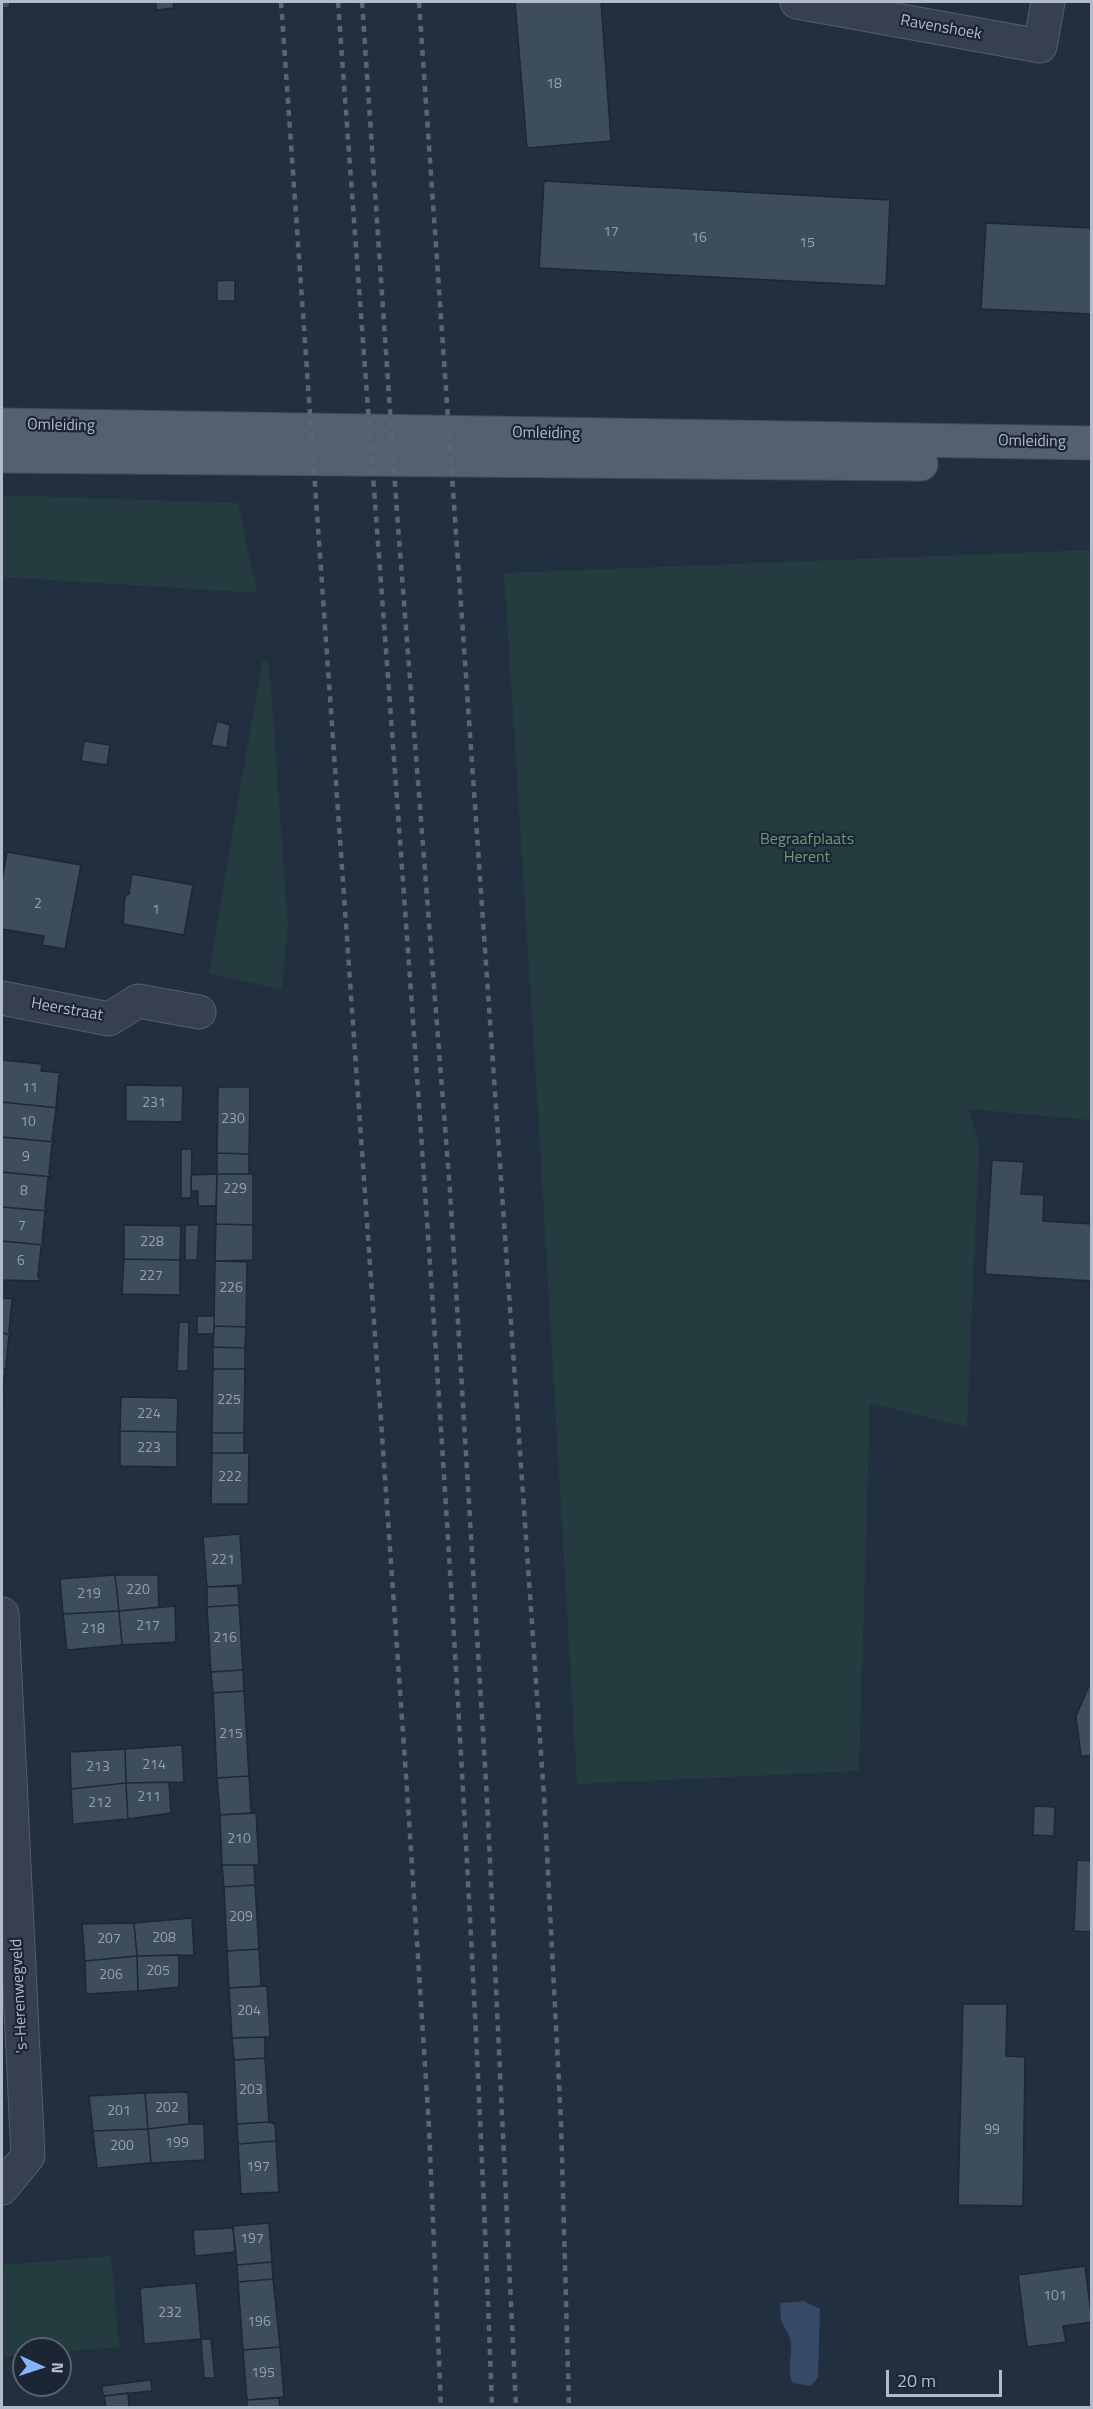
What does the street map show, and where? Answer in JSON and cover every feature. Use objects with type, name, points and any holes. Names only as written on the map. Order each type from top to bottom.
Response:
[{"type":"main road","name":"Omleiding","points":[[2,425],[1092,443]]},
{"type":"main road","name":"Omleiding","points":[[2,456],[1092,465]]},
{"type":"street","name":"Ravenshoek","points":[[797,2],[1040,46],[1048,2]]},
{"type":"street","name":"Heerstraat","points":[[2,998],[109,1018],[138,1001],[200,1012]]},
{"type":"street","name":"'s-Herenwegveld","points":[[2,1614],[28,2156],[2,2188]]},
{"type":"green space","points":[[2,495],[238,503],[257,593],[2,577]]},
{"type":"green space","name":"Begraafplaats Herent","points":[[1091,550],[1091,1120],[969,1109],[979,1144],[967,1427],[870,1403],[859,1771],[577,1784],[504,573]]},
{"type":"green space","points":[[262,661],[269,663],[288,926],[282,990],[209,973]]},
{"type":"green space","points":[[111,2256],[119,2347],[72,2351],[72,2337],[12,2337],[12,2356],[2,2357],[2,2265]]},
{"type":"water","points":[[804,2301],[820,2309],[818,2377],[811,2386],[793,2383],[790,2369],[790,2339],[782,2323],[780,2312],[781,2303]]},
{"type":"building","points":[[2,2],[10,2],[9,8],[2,8]]},
{"type":"building","points":[[156,2],[173,2],[174,8],[156,10]]},
{"type":"building","points":[[515,2],[601,2],[611,141],[527,148]]},
{"type":"building","points":[[544,181],[890,200],[886,286],[539,268]]},
{"type":"building","points":[[986,223],[1092,228],[1092,314],[981,309]]},
{"type":"building","points":[[235,280],[235,301],[217,301],[217,281]]},
{"type":"building","points":[[217,721],[230,725],[227,748],[211,745]]},
{"type":"building","points":[[84,741],[110,745],[107,765],[81,761]]},
{"type":"building","points":[[7,852],[81,865],[65,949],[42,945],[44,936],[2,929],[2,881]]},
{"type":"building","points":[[132,874],[193,885],[184,935],[123,924],[125,896],[129,894]]},
{"type":"building","points":[[2,1060],[42,1064],[41,1071],[62,1073],[59,1076],[56,1107],[58,1108],[2,1102]]},
{"type":"building","points":[[126,1085],[183,1086],[182,1122],[126,1121]]},
{"type":"building","points":[[218,1087],[250,1087],[249,1154],[217,1153]]},
{"type":"building","points":[[2,1102],[58,1108],[52,1139],[55,1142],[2,1137]]},
{"type":"building","points":[[2,1137],[55,1142],[52,1144],[49,1174],[52,1177],[2,1172]]},
{"type":"building","points":[[181,1149],[192,1149],[191,1198],[181,1198]]},
{"type":"building","points":[[217,1153],[249,1154],[249,1174],[217,1174]]},
{"type":"building","points":[[992,1160],[1024,1162],[1021,1194],[1044,1195],[1043,1221],[1092,1224],[1092,1281],[985,1274]]},
{"type":"building","points":[[2,1172],[52,1177],[48,1178],[45,1208],[48,1211],[2,1207]]},
{"type":"building","points":[[217,1174],[253,1174],[253,1225],[216,1224]]},
{"type":"building","points":[[217,1174],[216,1206],[198,1206],[198,1191],[191,1191],[191,1175]]},
{"type":"building","points":[[2,1207],[48,1211],[45,1212],[42,1242],[44,1245],[2,1241]]},
{"type":"building","points":[[216,1224],[253,1225],[253,1260],[215,1261]]},
{"type":"building","points":[[124,1225],[181,1226],[180,1260],[124,1259]]},
{"type":"building","points":[[185,1225],[199,1225],[197,1260],[185,1260]]},
{"type":"building","points":[[2,1241],[44,1245],[41,1247],[38,1276],[40,1281],[2,1280]]},
{"type":"building","points":[[124,1259],[180,1260],[180,1295],[122,1294]]},
{"type":"building","points":[[215,1261],[247,1262],[246,1327],[214,1326]]},
{"type":"building","points":[[2,1298],[16,1299],[12,1301],[9,1331],[12,1335],[2,1333]]},
{"type":"building","points":[[197,1316],[214,1316],[214,1334],[197,1334]]},
{"type":"building","points":[[179,1322],[189,1322],[188,1371],[177,1371]]},
{"type":"building","points":[[214,1326],[246,1327],[245,1348],[213,1347]]},
{"type":"building","points":[[2,1333],[12,1335],[9,1336],[6,1365],[8,1369],[2,1368]]},
{"type":"building","points":[[213,1347],[245,1348],[245,1369],[213,1369]]},
{"type":"building","points":[[2,1368],[8,1369],[5,1370],[2,1400]]},
{"type":"building","points":[[213,1369],[245,1369],[244,1433],[212,1433]]},
{"type":"building","points":[[121,1397],[178,1398],[177,1432],[120,1431]]},
{"type":"building","points":[[120,1431],[177,1432],[177,1467],[120,1466]]},
{"type":"building","points":[[212,1433],[244,1433],[244,1453],[212,1453]]},
{"type":"building","points":[[212,1453],[249,1453],[248,1504],[211,1504]]},
{"type":"building","points":[[240,1534],[243,1585],[207,1587],[203,1537]]},
{"type":"building","points":[[115,1575],[158,1575],[159,1607],[119,1611]]},
{"type":"building","points":[[115,1575],[119,1611],[63,1614],[60,1579]]},
{"type":"building","points":[[238,1586],[239,1605],[207,1607],[207,1587]]},
{"type":"building","points":[[239,1605],[243,1670],[211,1672],[207,1607]]},
{"type":"building","points":[[175,1606],[176,1642],[122,1645],[119,1611]]},
{"type":"building","points":[[119,1611],[122,1645],[67,1650],[63,1614]]},
{"type":"building","points":[[243,1670],[244,1691],[213,1693],[211,1672]]},
{"type":"building","points":[[1092,1679],[1092,1756],[1081,1756],[1076,1716]]},
{"type":"building","points":[[244,1691],[249,1776],[217,1778],[213,1693]]},
{"type":"building","points":[[182,1745],[184,1782],[126,1783],[125,1749]]},
{"type":"building","points":[[125,1749],[126,1783],[71,1789],[70,1752]]},
{"type":"building","points":[[249,1776],[251,1813],[220,1815],[217,1778]]},
{"type":"building","points":[[169,1782],[171,1813],[128,1819],[126,1783]]},
{"type":"building","points":[[126,1783],[128,1819],[73,1824],[71,1789]]},
{"type":"building","points":[[1034,1806],[1055,1807],[1054,1836],[1033,1835]]},
{"type":"building","points":[[256,1813],[259,1865],[222,1865],[220,1815]]},
{"type":"building","points":[[1077,1860],[1092,1861],[1092,1932],[1074,1931]]},
{"type":"building","points":[[222,1865],[254,1865],[255,1885],[224,1887]]},
{"type":"building","points":[[255,1885],[259,1949],[227,1951],[224,1887]]},
{"type":"building","points":[[192,1918],[194,1955],[137,1956],[134,1923]]},
{"type":"building","points":[[134,1923],[137,1956],[85,1961],[82,1924]]},
{"type":"building","points":[[259,1949],[261,1986],[229,1988],[227,1951]]},
{"type":"building","points":[[179,1955],[179,1987],[138,1991],[137,1956]]},
{"type":"building","points":[[137,1956],[138,1991],[86,1994],[85,1961]]},
{"type":"building","points":[[267,1986],[270,2037],[232,2038],[229,1988]]},
{"type":"building","points":[[963,2004],[1007,2004],[1006,2056],[1025,2057],[1023,2206],[958,2205]]},
{"type":"building","points":[[265,2037],[265,2058],[234,2060],[232,2038]]},
{"type":"building","points":[[265,2058],[269,2122],[237,2124],[234,2060]]},
{"type":"building","points":[[188,2092],[189,2124],[148,2129],[145,2093]]},
{"type":"building","points":[[145,2093],[148,2129],[93,2131],[89,2096]]},
{"type":"building","points":[[269,2122],[275,2124],[276,2141],[238,2144],[237,2124]]},
{"type":"building","points":[[204,2124],[205,2160],[151,2163],[148,2129]]},
{"type":"building","points":[[148,2129],[151,2163],[97,2168],[93,2131]]},
{"type":"building","points":[[276,2141],[279,2192],[241,2194],[238,2144]]},
{"type":"building","points":[[269,2223],[272,2262],[237,2265],[233,2226]]},
{"type":"building","points":[[233,2228],[235,2252],[195,2256],[193,2230]]},
{"type":"building","points":[[272,2262],[273,2279],[238,2282],[237,2265]]},
{"type":"building","points":[[1085,2266],[1092,2322],[1063,2326],[1066,2342],[1027,2347],[1018,2275]]},
{"type":"building","points":[[273,2279],[280,2347],[243,2350],[238,2282]]},
{"type":"building","points":[[196,2283],[201,2339],[144,2344],[140,2288]]},
{"type":"building","points":[[201,2339],[211,2339],[215,2378],[204,2378]]},
{"type":"building","points":[[280,2347],[284,2397],[247,2400],[243,2350]]},
{"type":"building","points":[[151,2380],[152,2391],[103,2396],[102,2386]]},
{"type":"building","points":[[128,2393],[129,2408],[106,2408],[104,2396]]},
{"type":"building","points":[[279,2398],[280,2408],[247,2408],[247,2400]]},
{"type":"railway","points":[[281,2],[408,1804],[429,2127],[441,2408]]},
{"type":"railway","points":[[338,2],[405,903],[446,1505],[464,1806],[492,2408]]},
{"type":"railway","points":[[362,2],[397,513],[450,1191],[487,1799],[516,2408]]},
{"type":"railway","points":[[419,2],[544,1796],[561,2122],[569,2408]]}]
